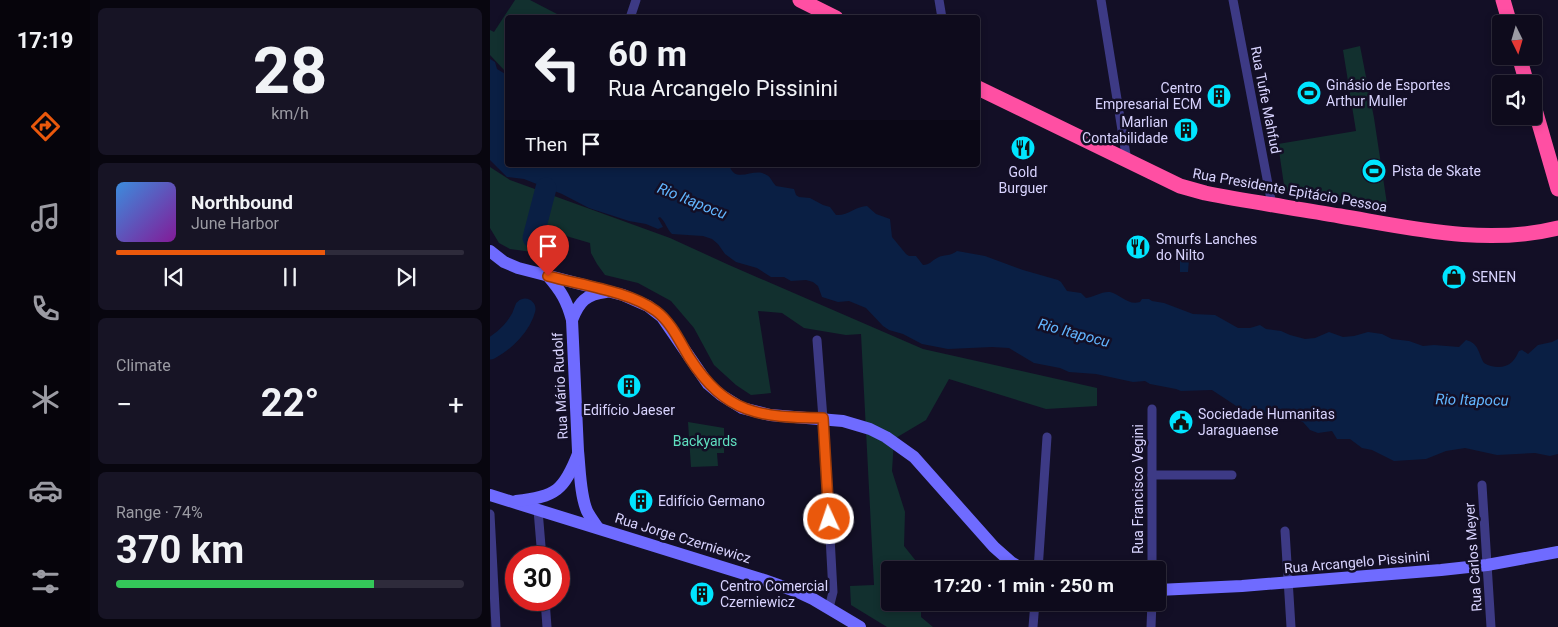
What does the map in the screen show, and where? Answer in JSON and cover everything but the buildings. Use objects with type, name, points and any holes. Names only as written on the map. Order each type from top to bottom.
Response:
[{"type":"highway","points":[[800,0],[830,15]]},
{"type":"highway","points":[[1503,0],[1507,15]]},
{"type":"highway","name":"Rua Presidente Epitácio Pessoa","points":[[980,89],[1180,186],[1205,193],[1463,235],[1496,236],[1558,228]]},
{"type":"highway","points":[[1539,125],[1558,190]]},
{"type":"main road","points":[[490,251],[504,262],[518,268],[632,298],[648,306],[662,317],[702,377],[721,395],[735,404],[750,411],[770,415],[823,418],[843,421],[870,429],[905,450],[925,469],[994,547],[1010,561]]},
{"type":"main road","name":"Rua Mário Rudolf","points":[[548,276],[560,289],[566,300],[572,320],[578,451],[585,503],[590,516],[598,528]]},
{"type":"main road","name":"Rua Mário Rudolf","points":[[572,320],[582,301],[596,294],[610,292]]},
{"type":"main road","name":"Rua Mário Rudolf","points":[[512,501],[537,498],[558,490],[565,482],[578,451]]},
{"type":"main road","name":"Rua Jorge Czerniewicz","points":[[490,494],[798,592],[860,627]]},
{"type":"main road","name":"Rua Arcangelo Pissinini","points":[[1166,590],[1288,583],[1441,570],[1487,565],[1558,552]]},
{"type":"street","points":[[631,15],[636,0]]},
{"type":"street","points":[[939,0],[942,15]]},
{"type":"street","points":[[1101,0],[1128,161]]},
{"type":"street","name":"Rua Tufie Mahfud","points":[[1233,0],[1272,205]]},
{"type":"street","points":[[817,340],[833,592],[829,608]]},
{"type":"street","name":"Rua Francisco Vegini","points":[[1152,408],[1152,561]]},
{"type":"street","points":[[1039,561],[1047,438]]},
{"type":"street","points":[[1152,475],[1232,475]]},
{"type":"street","name":"Rua Carlos Meyer","points":[[1482,485],[1491,627]]},
{"type":"street","points":[[538,510],[541,546]]},
{"type":"street","points":[[490,514],[492,599],[496,627]]},
{"type":"street","points":[[1285,531],[1291,627]]},
{"type":"street","points":[[546,611],[547,627]]},
{"type":"street","points":[[1032,627],[1034,611]]},
{"type":"street","points":[[1151,627],[1152,611]]},
{"type":"green space","points":[[515,0],[530,0],[557,14],[556,15],[505,15]]},
{"type":"green space","points":[[505,15],[505,71],[490,55],[490,30],[494,32]]},
{"type":"green space","points":[[1360,46],[1374,118],[1387,204],[1372,207],[1285,192],[1278,144],[1356,131],[1343,50]]},
{"type":"green space","points":[[490,167],[510,180],[670,238],[923,349],[1097,388],[1097,406],[1046,409],[949,379],[926,420],[894,439],[892,471],[905,512],[904,546],[916,561],[881,561],[881,611],[921,611],[921,617],[933,627],[887,627],[851,605],[850,586],[874,585],[861,334],[846,335],[804,328],[782,313],[758,311],[771,393],[751,395],[736,385],[714,365],[694,328],[671,301],[638,283],[605,275],[591,253],[590,243],[556,233],[547,244],[532,252],[510,249],[499,243],[490,228]]},
{"type":"green space","name":"Backyards","points":[[688,422],[724,428],[724,453],[717,453],[718,466],[691,467]]},
{"type":"water","name":"Rio Itapocu","points":[[490,59],[495,62],[497,69],[505,74],[505,167],[730,167],[732,171],[740,175],[758,172],[769,177],[776,186],[794,189],[799,197],[810,198],[830,207],[836,215],[867,206],[876,214],[890,219],[892,237],[906,254],[916,256],[923,265],[957,251],[985,256],[1058,280],[1067,291],[1081,293],[1086,298],[1110,292],[1136,303],[1142,299],[1149,299],[1193,314],[1215,315],[1238,328],[1250,328],[1260,325],[1266,329],[1281,331],[1305,339],[1315,338],[1329,332],[1343,337],[1368,332],[1382,334],[1392,339],[1409,341],[1423,346],[1459,347],[1466,340],[1476,346],[1484,363],[1498,367],[1509,364],[1514,360],[1519,351],[1522,350],[1528,354],[1538,345],[1558,339],[1558,454],[1550,456],[1535,453],[1497,455],[1465,448],[1446,451],[1426,459],[1394,461],[1372,450],[1362,448],[1350,439],[1337,439],[1332,431],[1318,433],[1310,430],[1303,422],[1286,416],[1270,418],[1263,415],[1253,417],[1212,390],[1181,391],[1150,384],[1145,381],[1133,382],[1096,374],[1069,372],[1060,368],[1034,363],[1009,348],[948,349],[922,344],[903,334],[889,330],[866,308],[849,301],[838,302],[822,297],[818,286],[813,282],[806,280],[791,281],[784,277],[771,277],[757,268],[736,262],[725,254],[712,239],[703,236],[672,234],[660,217],[658,218],[663,227],[658,229],[589,208],[562,194],[524,179],[507,177],[490,160]]},
{"type":"water","points":[[1180,258],[1189,259],[1188,272],[1180,272]]},
{"type":"waterway","points":[[533,238],[546,188]]},
{"type":"waterway","points":[[490,349],[512,332],[520,321],[525,309]]},
{"type":"place","name":"Ginásio de Esportes Arthur Muller","points":[[1309,93]]},
{"type":"place","name":"Centro Empresarial ECM","points":[[1219,96]]},
{"type":"place","name":"Marlian Contabilidade","points":[[1186,130]]},
{"type":"place","name":"Gold Burguer","points":[[1023,148]]},
{"type":"place","name":"Pista de Skate","points":[[1374,171]]},
{"type":"place","name":"Smurfs Lanches do Nilto","points":[[1138,247]]},
{"type":"place","name":"SENEN","points":[[1454,277]]},
{"type":"place","name":"Edifício Jaeser","points":[[629,386]]},
{"type":"place","name":"Sociedade Humanitas Jaraguaense","points":[[1181,422]]},
{"type":"place","name":"Edifício Germano","points":[[641,501]]},
{"type":"place","name":"Centro Comercial Czerniewicz","points":[[702,594]]},
{"type":"route","points":[[548,276],[623,295],[656,311],[669,326],[708,384],[742,408],[770,415],[823,418],[829,519]]}]
